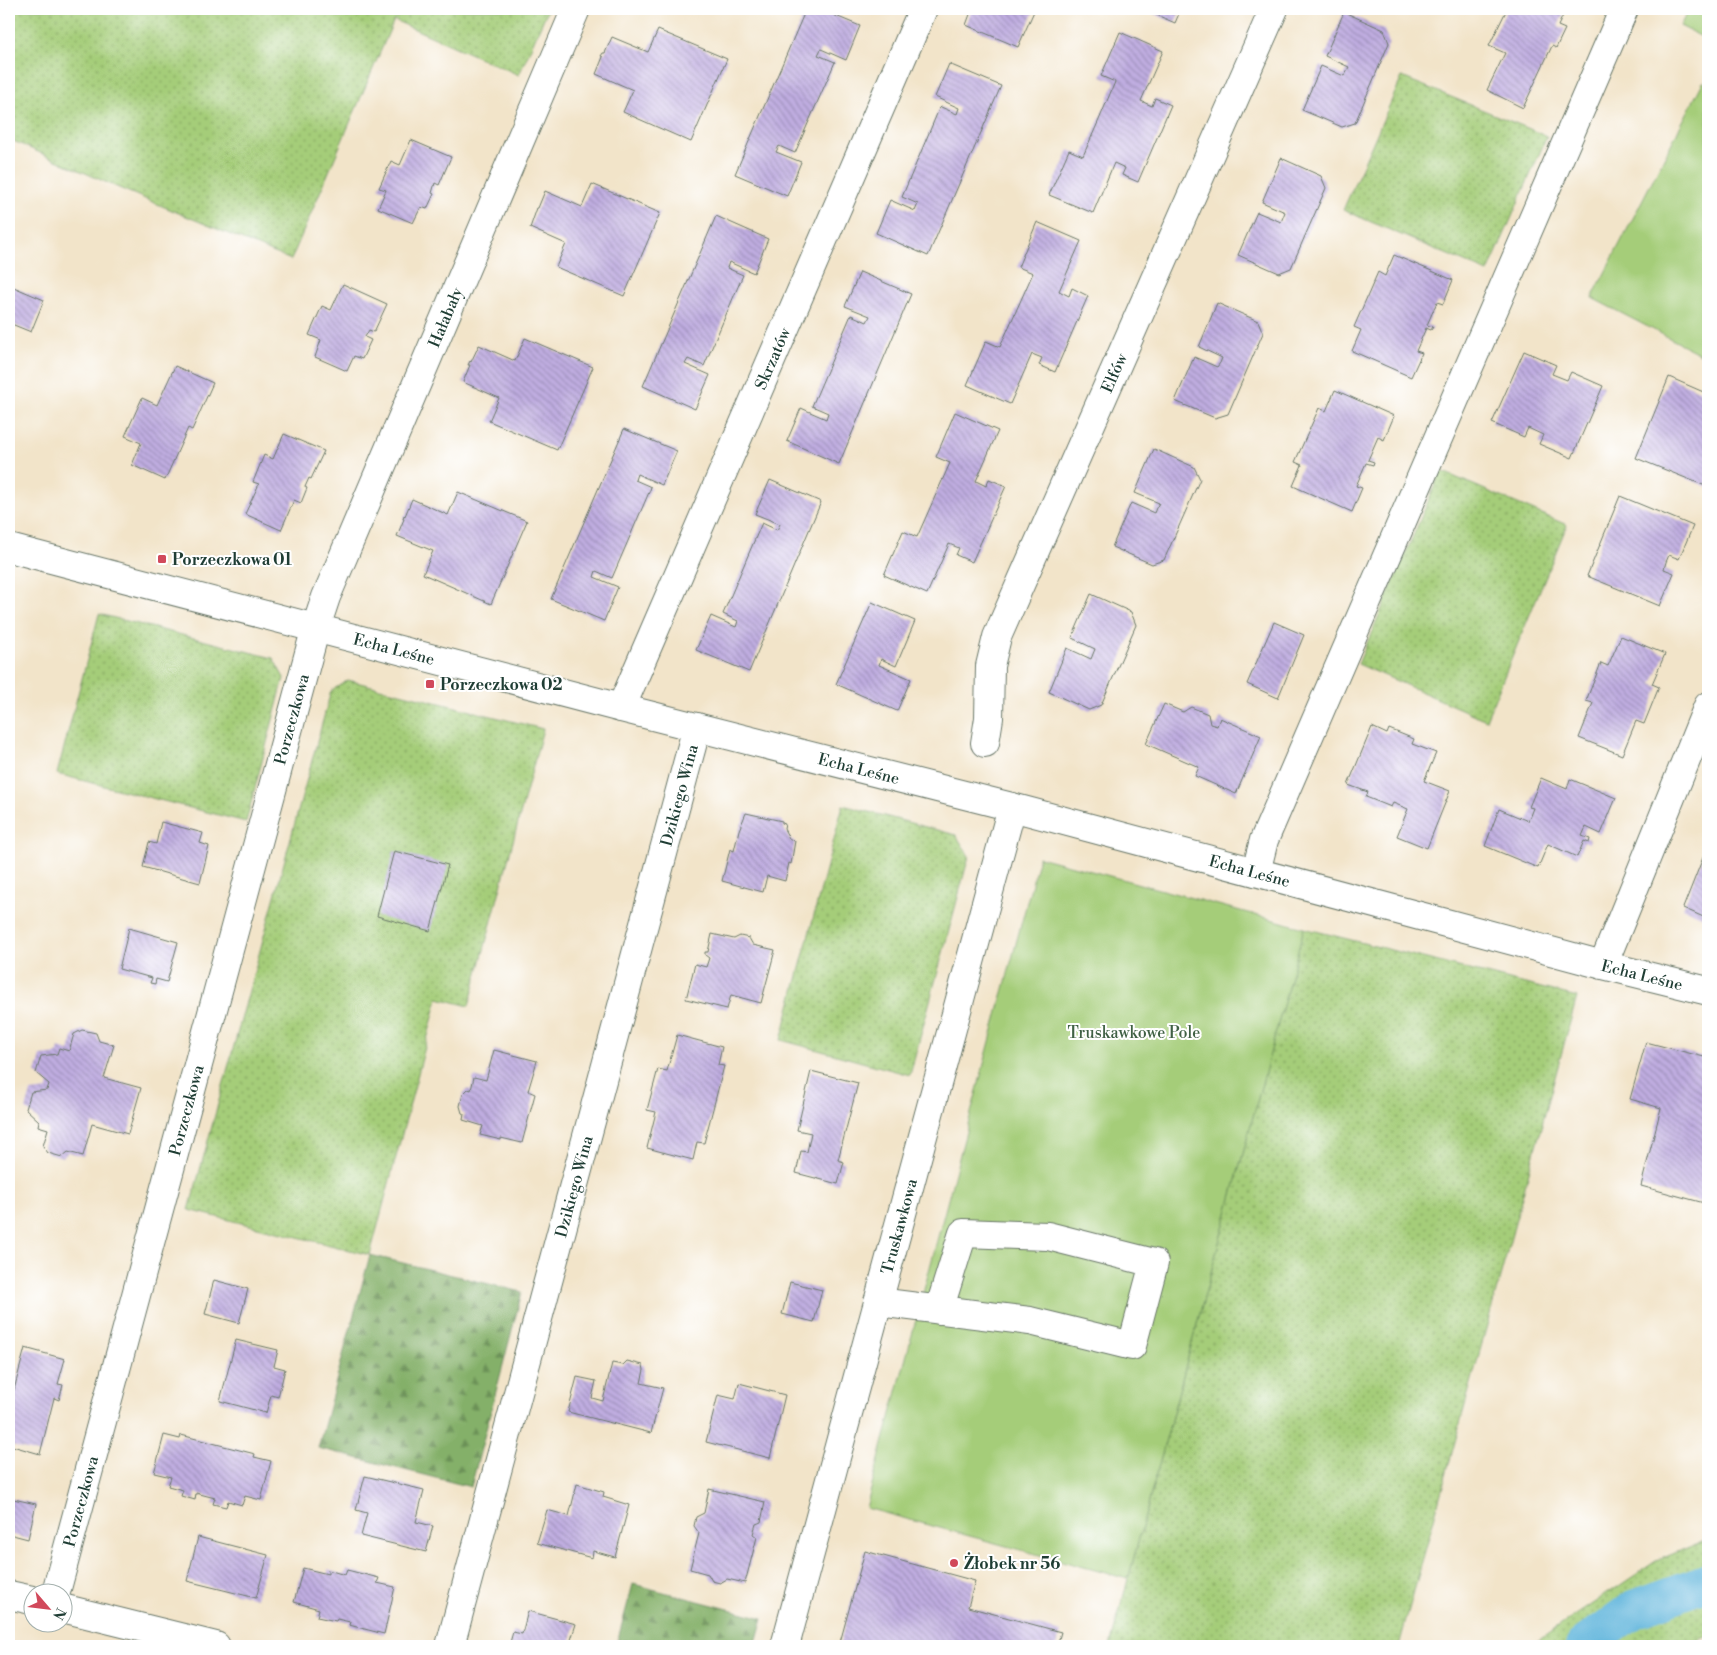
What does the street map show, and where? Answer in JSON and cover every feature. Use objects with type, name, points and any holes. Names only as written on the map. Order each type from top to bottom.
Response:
[{"type":"street","name":"Hałabały","points":[[316,627],[326,597],[576,9]]},
{"type":"street","name":"Skrzatów","points":[[621,708],[923,9]]},
{"type":"street","name":"Elfów","points":[[985,743],[989,718],[990,666],[997,637],[1274,9]]},
{"type":"street","points":[[1256,872],[1264,840],[1624,9]]},
{"type":"street","name":"Echa Leśne","points":[[9,548],[621,708],[1012,807],[1603,965],[1708,991]]},
{"type":"street","name":"Porzeczkowa","points":[[59,1582],[316,627]]},
{"type":"street","points":[[1603,965],[1708,706]]},
{"type":"street","name":"Dzikiego Wina","points":[[450,1646],[697,727]]},
{"type":"street","name":"Truskawkowa","points":[[785,1646],[1012,807]]},
{"type":"street","points":[[878,1302],[939,1310],[1030,1321],[1132,1346],[1154,1263],[1048,1236],[964,1234],[939,1310]]},
{"type":"street","points":[[9,1595],[22,1598]]},
{"type":"street","points":[[72,1610],[216,1646]]},
{"type":"green space","points":[[9,9],[548,9],[519,75],[394,20],[291,260],[119,188],[9,139]]},
{"type":"green space","points":[[1689,9],[1708,9],[1708,40],[1680,26]]},
{"type":"green space","points":[[1402,77],[1547,136],[1488,272],[1343,210]]},
{"type":"green space","points":[[1703,82],[1708,85],[1708,358],[1592,298]]},
{"type":"green space","points":[[1441,471],[1567,525],[1486,720],[1358,664]]},
{"type":"green space","points":[[99,614],[273,658],[284,678],[246,822],[57,774]]},
{"type":"green space","points":[[348,680],[543,729],[469,1006],[438,998],[370,1255],[189,1210],[331,691]]},
{"type":"green space","points":[[843,805],[956,835],[969,856],[910,1075],[781,1040]]},
{"type":"green space","name":"Truskawkowe Pole","points":[[1039,857],[1304,928],[1128,1579],[866,1508]]},
{"type":"green space","points":[[1304,928],[1577,997],[1399,1646],[1110,1646]]},
{"type":"green space","points":[[370,1255],[522,1292],[471,1487],[318,1448]]},
{"type":"green space","points":[[1708,1539],[1708,1637],[1687,1646],[1530,1646],[1656,1561]]},
{"type":"green space","points":[[633,1584],[763,1618],[755,1646],[616,1646]]},
{"type":"building","points":[[806,9],[819,9],[860,26],[846,60],[821,49],[818,55],[835,62],[795,153],[779,146],[776,152],[801,162],[787,196],[735,174]]},
{"type":"building","points":[[972,9],[1035,9],[1018,47],[966,25]]},
{"type":"building","points":[[1143,9],[1181,9],[1175,23]]},
{"type":"building","points":[[1507,9],[1566,9],[1558,26],[1565,29],[1556,48],[1552,46],[1523,108],[1487,90],[1505,53],[1489,46]]},
{"type":"building","points":[[1344,12],[1384,30],[1389,43],[1355,123],[1342,127],[1302,110],[1321,66],[1344,76],[1349,67],[1325,56]]},
{"type":"building","points":[[658,30],[727,59],[691,142],[623,112],[633,90],[596,74],[603,57],[601,56],[605,53],[612,37],[648,52]]},
{"type":"building","points":[[1120,32],[1163,51],[1141,101],[1152,106],[1155,98],[1171,105],[1138,182],[1122,175],[1125,168],[1114,163],[1093,213],[1049,195],[1069,150],[1083,156],[1099,120],[1115,82],[1101,76]]},
{"type":"building","points":[[949,64],[1001,86],[928,256],[876,233],[890,200],[915,211],[918,204],[902,197],[939,109],[941,107],[957,114],[959,108],[935,97]]},
{"type":"building","points":[[411,140],[451,157],[439,185],[435,183],[432,193],[434,194],[427,209],[421,207],[413,223],[378,208],[386,190],[379,188],[391,161],[400,165]]},
{"type":"building","points":[[1281,158],[1321,176],[1326,188],[1291,268],[1279,273],[1238,255],[1257,212],[1281,222],[1285,212],[1262,202]]},
{"type":"building","points":[[592,184],[660,213],[624,296],[556,267],[566,244],[530,228],[545,191],[582,207]]},
{"type":"building","points":[[716,216],[768,239],[754,273],[729,262],[727,268],[743,275],[704,366],[688,359],[685,364],[710,375],[695,409],[643,386]]},
{"type":"building","points":[[1037,222],[1081,241],[1059,291],[1069,296],[1072,288],[1088,296],[1055,372],[1039,365],[1042,358],[1032,354],[1010,404],[967,385],[986,341],[1000,347],[1033,273],[1018,267]]},
{"type":"building","points":[[1394,255],[1453,280],[1443,304],[1437,302],[1427,325],[1433,327],[1431,330],[1426,328],[1416,351],[1422,353],[1411,377],[1352,351],[1361,330],[1354,327],[1378,272],[1385,276]]},
{"type":"building","points":[[860,272],[911,294],[839,464],[787,441],[801,408],[826,419],[828,413],[812,406],[851,315],[867,322],[870,316],[845,306]]},
{"type":"building","points":[[343,284],[387,304],[374,332],[369,330],[365,337],[371,340],[362,359],[354,356],[347,371],[315,357],[321,340],[309,335],[322,306],[331,310]]},
{"type":"building","points":[[9,285],[44,300],[31,332],[9,323]]},
{"type":"building","points":[[1217,303],[1258,321],[1263,333],[1228,414],[1215,418],[1175,401],[1194,357],[1217,367],[1220,363],[1222,358],[1199,347]]},
{"type":"building","points":[[525,338],[593,367],[557,450],[489,421],[499,398],[463,382],[470,365],[468,365],[479,345],[515,361]]},
{"type":"building","points":[[1524,351],[1556,365],[1552,374],[1567,380],[1571,372],[1603,386],[1572,458],[1539,444],[1543,435],[1528,428],[1524,437],[1492,423]]},
{"type":"building","points":[[175,366],[213,383],[192,430],[188,428],[165,480],[132,465],[141,443],[125,436],[142,398],[157,405]]},
{"type":"building","points":[[1669,377],[1708,394],[1708,487],[1636,458]]},
{"type":"building","points":[[1335,390],[1394,416],[1384,440],[1378,437],[1368,460],[1374,462],[1373,465],[1366,463],[1356,486],[1362,488],[1352,512],[1293,486],[1302,465],[1295,462],[1319,408],[1326,411]]},
{"type":"building","points":[[955,412],[998,431],[976,481],[986,486],[989,479],[1006,486],[972,562],[956,555],[959,548],[949,544],[927,594],[884,575],[903,531],[917,537],[950,463],[936,457]]},
{"type":"building","points":[[624,429],[677,451],[662,485],[637,474],[635,480],[651,487],[650,490],[612,578],[596,571],[594,577],[618,587],[604,621],[551,599]]},
{"type":"building","points":[[284,434],[324,451],[311,479],[309,478],[305,487],[307,488],[301,503],[294,500],[281,530],[245,514],[259,484],[253,482],[264,455],[273,459]]},
{"type":"building","points":[[1154,449],[1194,467],[1200,479],[1164,560],[1152,564],[1112,547],[1131,503],[1154,513],[1159,503],[1135,493]]},
{"type":"building","points":[[770,480],[821,502],[749,672],[696,650],[711,616],[736,627],[738,621],[723,614],[761,525],[762,523],[777,530],[780,524],[755,514]]},
{"type":"building","points":[[458,492],[527,521],[491,604],[423,574],[433,551],[397,536],[412,499],[448,515]]},
{"type":"building","points":[[1620,496],[1693,526],[1679,559],[1669,555],[1666,562],[1664,569],[1674,573],[1660,606],[1587,576]]},
{"type":"building","points":[[1091,594],[1131,612],[1136,625],[1101,705],[1089,710],[1049,692],[1067,648],[1091,659],[1095,649],[1072,638]]},
{"type":"building","points":[[872,602],[915,621],[896,666],[881,659],[879,665],[911,679],[897,711],[836,684]]},
{"type":"building","points":[[1274,622],[1304,635],[1278,698],[1247,684]]},
{"type":"building","points":[[1621,636],[1665,654],[1652,684],[1659,687],[1644,724],[1636,721],[1622,755],[1579,738],[1593,703],[1586,701],[1601,663],[1608,666]]},
{"type":"building","points":[[1164,704],[1183,712],[1191,707],[1208,714],[1210,724],[1217,726],[1220,718],[1261,736],[1236,794],[1195,776],[1199,767],[1146,744]]},
{"type":"building","points":[[1372,727],[1387,734],[1389,729],[1414,739],[1412,744],[1436,753],[1424,781],[1450,791],[1427,848],[1397,836],[1408,809],[1393,803],[1391,807],[1366,797],[1368,792],[1348,785]]},
{"type":"building","points":[[1541,778],[1567,789],[1570,779],[1616,798],[1601,834],[1586,827],[1582,836],[1590,839],[1589,843],[1584,841],[1577,857],[1548,844],[1538,868],[1485,846],[1499,809],[1528,821],[1533,808],[1529,807]]},
{"type":"building","points":[[746,813],[782,821],[785,824],[784,829],[790,840],[795,841],[791,864],[789,863],[785,881],[767,876],[763,892],[722,881],[730,849],[734,851],[739,830]]},
{"type":"building","points":[[161,822],[203,833],[200,843],[209,846],[200,883],[143,867],[149,842],[156,844]]},
{"type":"building","points":[[1708,845],[1708,919],[1683,908]]},
{"type":"building","points":[[394,851],[448,865],[430,931],[377,916]]},
{"type":"building","points":[[129,928],[178,942],[167,982],[156,979],[155,984],[150,983],[152,978],[119,969]]},
{"type":"building","points":[[712,934],[734,939],[740,936],[749,938],[753,945],[775,950],[761,1003],[731,995],[727,1009],[686,999],[695,964],[706,967],[709,958],[705,955],[705,952],[708,952]]},
{"type":"building","points":[[82,1030],[96,1033],[99,1041],[114,1045],[104,1078],[141,1088],[128,1134],[92,1124],[83,1156],[68,1152],[62,1157],[48,1153],[43,1146],[48,1129],[38,1126],[39,1121],[26,1109],[31,1092],[47,1090],[49,1084],[36,1073],[41,1056],[57,1054],[59,1048],[69,1051],[74,1034]]},
{"type":"building","points":[[677,1035],[722,1047],[718,1065],[724,1066],[714,1105],[704,1143],[697,1142],[693,1160],[647,1148],[656,1112],[647,1110],[658,1069],[667,1071]]},
{"type":"building","points":[[1646,1042],[1708,1058],[1708,1204],[1641,1186],[1661,1108],[1630,1099]]},
{"type":"building","points":[[494,1050],[537,1061],[528,1091],[535,1094],[522,1143],[480,1135],[483,1126],[463,1120],[464,1114],[460,1106],[463,1094],[468,1089],[471,1090],[474,1077],[486,1080]]},
{"type":"building","points":[[811,1071],[858,1083],[838,1160],[844,1162],[838,1184],[796,1173],[801,1151],[807,1152],[811,1133],[797,1130]]},
{"type":"building","points":[[214,1280],[248,1289],[239,1323],[205,1314]]},
{"type":"building","points":[[790,1282],[822,1290],[814,1322],[782,1314]]},
{"type":"building","points":[[236,1340],[278,1350],[274,1366],[285,1369],[278,1397],[271,1395],[266,1413],[220,1401]]},
{"type":"building","points":[[25,1348],[65,1359],[58,1384],[63,1385],[59,1400],[54,1398],[40,1454],[9,1445],[9,1409]]},
{"type":"building","points":[[627,1361],[643,1365],[644,1370],[641,1383],[663,1388],[651,1433],[568,1412],[577,1377],[596,1381],[592,1398],[603,1401],[612,1363],[623,1365]]},
{"type":"building","points":[[739,1383],[785,1395],[770,1458],[706,1442],[718,1395],[735,1399]]},
{"type":"building","points":[[164,1435],[180,1439],[181,1435],[255,1454],[254,1457],[271,1461],[261,1500],[245,1496],[242,1505],[228,1501],[226,1507],[213,1504],[215,1498],[196,1493],[195,1500],[181,1496],[183,1490],[168,1486],[171,1477],[154,1473]]},
{"type":"building","points":[[365,1476],[424,1490],[416,1522],[433,1526],[426,1552],[361,1536],[367,1513],[356,1510]]},
{"type":"building","points":[[577,1484],[604,1492],[603,1497],[629,1505],[615,1557],[593,1551],[592,1558],[537,1543],[547,1510],[569,1516]]},
{"type":"building","points":[[709,1489],[765,1502],[761,1522],[756,1524],[753,1534],[757,1537],[745,1583],[727,1579],[720,1583],[712,1581],[708,1574],[690,1569],[699,1533],[694,1526],[696,1517],[704,1513]]},
{"type":"building","points":[[9,1498],[36,1504],[28,1539],[9,1534]]},
{"type":"building","points":[[198,1537],[268,1555],[256,1598],[187,1581]]},
{"type":"building","points":[[865,1551],[975,1581],[968,1607],[1061,1632],[1057,1646],[839,1646]]},
{"type":"building","points":[[303,1568],[328,1574],[328,1570],[345,1575],[347,1570],[379,1578],[377,1583],[395,1587],[384,1634],[349,1625],[350,1622],[317,1617],[319,1609],[294,1602]]},
{"type":"building","points":[[528,1611],[576,1624],[569,1646],[509,1646],[513,1632],[522,1634]]},
{"type":"waterway","points":[[1584,1646],[1634,1609],[1708,1582]]},
{"type":"place","name":"Porzeczkowa 01","points":[[162,559]]},
{"type":"place","name":"Porzeczkowa 02","points":[[430,684]]},
{"type":"place","name":"Żłobek nr 56","points":[[954,1563]]}]
